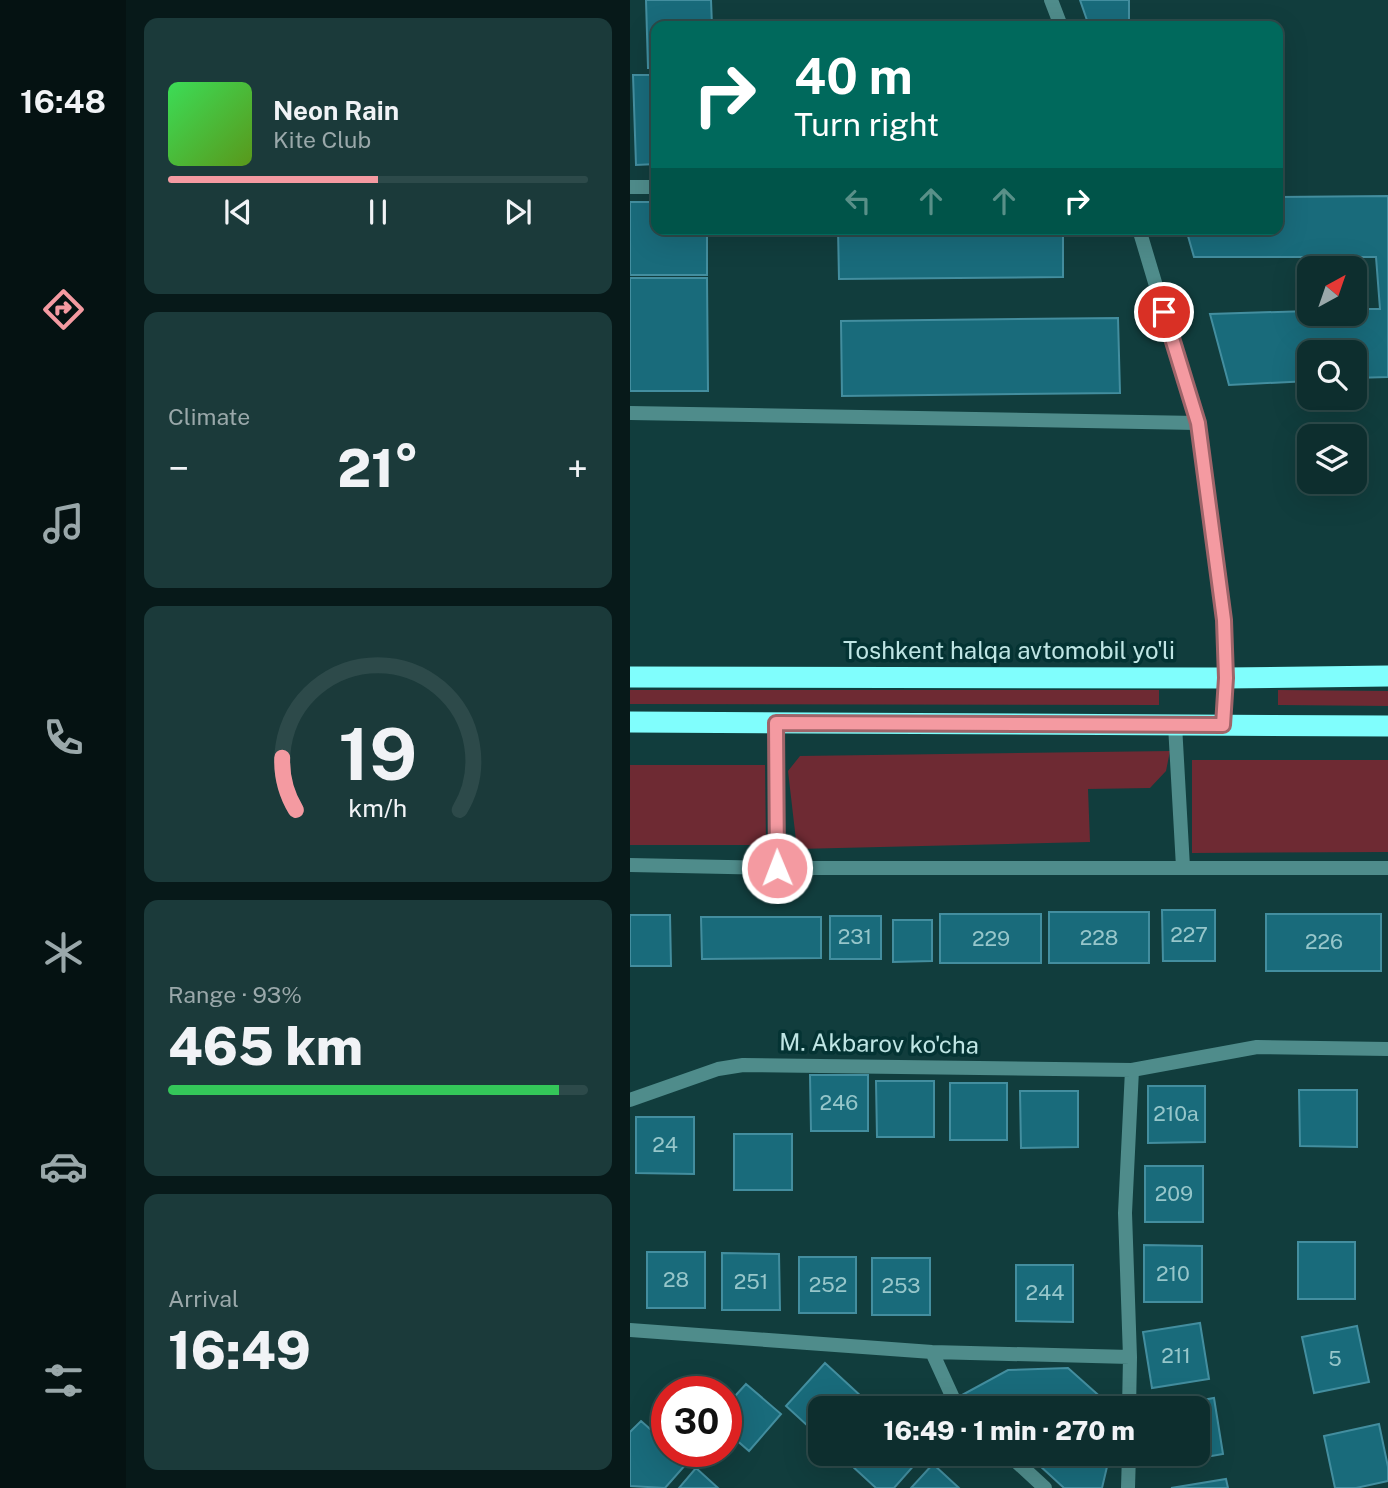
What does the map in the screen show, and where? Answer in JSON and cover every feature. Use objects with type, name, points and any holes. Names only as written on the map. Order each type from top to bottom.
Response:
[{"type":"highway","name":"Toshkent halqa avtomobil yo'li","points":[[630,677],[1388,676]]},
{"type":"highway","points":[[630,722],[1388,726]]},
{"type":"street","points":[[1051,0],[1059,21]]},
{"type":"street","points":[[630,187],[651,187]]},
{"type":"street","points":[[1141,235],[1198,423],[1224,620],[1226,678],[1223,725]]},
{"type":"street","points":[[630,413],[1198,423]]},
{"type":"street","points":[[776,723],[777,868]]},
{"type":"street","points":[[1175,725],[1183,867]]},
{"type":"street","points":[[630,865],[777,868],[1388,868]]},
{"type":"street","name":"M. Akbarov ko'cha","points":[[630,1100],[718,1069],[743,1065],[1132,1070],[1257,1047],[1388,1049]]},
{"type":"street","points":[[1129,1396],[1125,1213],[1132,1070]]},
{"type":"street","points":[[630,1331],[932,1352],[1130,1357]]},
{"type":"street","points":[[932,1352],[952,1396]]},
{"type":"street","points":[[1021,1466],[1045,1488]]},
{"type":"street","points":[[1128,1488],[1129,1466]]},
{"type":"shaded area","points":[[630,690],[1159,690],[1159,705],[630,704]]},
{"type":"shaded area","points":[[1278,690],[1388,691],[1388,706],[1278,705]]},
{"type":"shaded area","points":[[1170,751],[1166,771],[1150,788],[1088,789],[1090,842],[797,849],[788,771],[800,756]]},
{"type":"shaded area","points":[[1192,760],[1388,760],[1388,852],[1192,853]]},
{"type":"shaded area","points":[[630,765],[765,765],[766,845],[630,845]]},
{"type":"building","points":[[646,0],[711,0],[712,21],[651,21],[651,68],[648,68]]},
{"type":"building","points":[[1080,0],[1129,0],[1129,21],[1087,21]]},
{"type":"building","points":[[633,75],[651,75],[651,164],[636,165]]},
{"type":"building","points":[[1388,196],[1388,377],[1367,378],[1367,340],[1297,340],[1297,382],[1229,385],[1210,314],[1297,311],[1297,326],[1367,326],[1367,309],[1380,309],[1376,257],[1194,257],[1188,235],[1283,235],[1283,197]]},
{"type":"building","points":[[630,202],[651,202],[651,235],[707,235],[707,275],[630,275]]},
{"type":"building","points":[[838,235],[1063,235],[1063,277],[839,279]]},
{"type":"building","points":[[630,278],[707,278],[708,391],[630,391]]},
{"type":"building","points":[[1118,318],[1120,393],[842,396],[841,321]]},
{"type":"building","points":[[1162,910],[1215,910],[1215,961],[1163,961]]},
{"type":"building","points":[[1049,912],[1149,912],[1149,963],[1049,963]]},
{"type":"building","points":[[940,914],[1041,914],[1041,963],[940,963]]},
{"type":"building","points":[[1266,914],[1381,914],[1381,971],[1266,971]]},
{"type":"building","points":[[630,915],[670,915],[671,966],[630,966]]},
{"type":"building","points":[[830,916],[881,916],[881,959],[830,959]]},
{"type":"building","points":[[701,917],[821,917],[821,958],[702,959]]},
{"type":"building","points":[[893,920],[932,920],[932,961],[893,962]]},
{"type":"building","points":[[810,1075],[868,1075],[868,1131],[811,1131]]},
{"type":"building","points":[[876,1081],[934,1081],[934,1137],[877,1137]]},
{"type":"building","points":[[950,1083],[1007,1083],[1007,1140],[950,1140]]},
{"type":"building","points":[[1148,1086],[1205,1086],[1205,1142],[1148,1143]]},
{"type":"building","points":[[1299,1090],[1357,1090],[1357,1147],[1300,1146]]},
{"type":"building","points":[[1020,1091],[1078,1091],[1078,1147],[1021,1148]]},
{"type":"building","points":[[636,1117],[694,1117],[694,1174],[636,1173]]},
{"type":"building","points":[[734,1134],[792,1134],[792,1190],[734,1190]]},
{"type":"building","points":[[1145,1166],[1203,1166],[1203,1222],[1145,1222]]},
{"type":"building","points":[[1298,1242],[1355,1242],[1355,1299],[1298,1299]]},
{"type":"building","points":[[1144,1245],[1202,1246],[1202,1302],[1144,1302]]},
{"type":"building","points":[[647,1252],[705,1252],[705,1308],[647,1308]]},
{"type":"building","points":[[722,1253],[779,1254],[780,1310],[722,1310]]},
{"type":"building","points":[[799,1257],[856,1257],[856,1313],[799,1313]]},
{"type":"building","points":[[872,1258],[930,1258],[930,1315],[872,1315]]},
{"type":"building","points":[[1016,1265],[1073,1265],[1073,1322],[1016,1321]]},
{"type":"building","points":[[1200,1323],[1209,1379],[1152,1388],[1143,1332]]},
{"type":"building","points":[[1357,1326],[1369,1382],[1314,1393],[1302,1337]]},
{"type":"building","points":[[825,1363],[861,1396],[808,1396],[808,1426],[786,1406]]},
{"type":"building","points":[[1068,1368],[1099,1396],[962,1395],[1008,1370]]},
{"type":"building","points":[[746,1384],[781,1414],[749,1451],[742,1445],[742,1388]]},
{"type":"building","points":[[1214,1398],[1223,1454],[1210,1456],[1210,1399]]},
{"type":"building","points":[[641,1421],[651,1430],[651,1467],[683,1467],[665,1488],[630,1486],[630,1432]]},
{"type":"building","points":[[1379,1424],[1388,1467],[1388,1481],[1356,1488],[1335,1488],[1324,1436]]},
{"type":"building","points":[[852,1466],[913,1466],[894,1488],[876,1488]]},
{"type":"building","points":[[931,1466],[935,1466],[959,1488],[911,1488]]},
{"type":"building","points":[[1040,1466],[1107,1466],[1102,1488],[1064,1488]]},
{"type":"building","points":[[696,1468],[718,1488],[679,1488]]},
{"type":"building","points":[[1226,1479],[1228,1488],[1171,1488]]},
{"type":"route","points":[[777,868],[776,723],[1223,725],[1226,678],[1224,620],[1198,423],[1164,312]]}]
